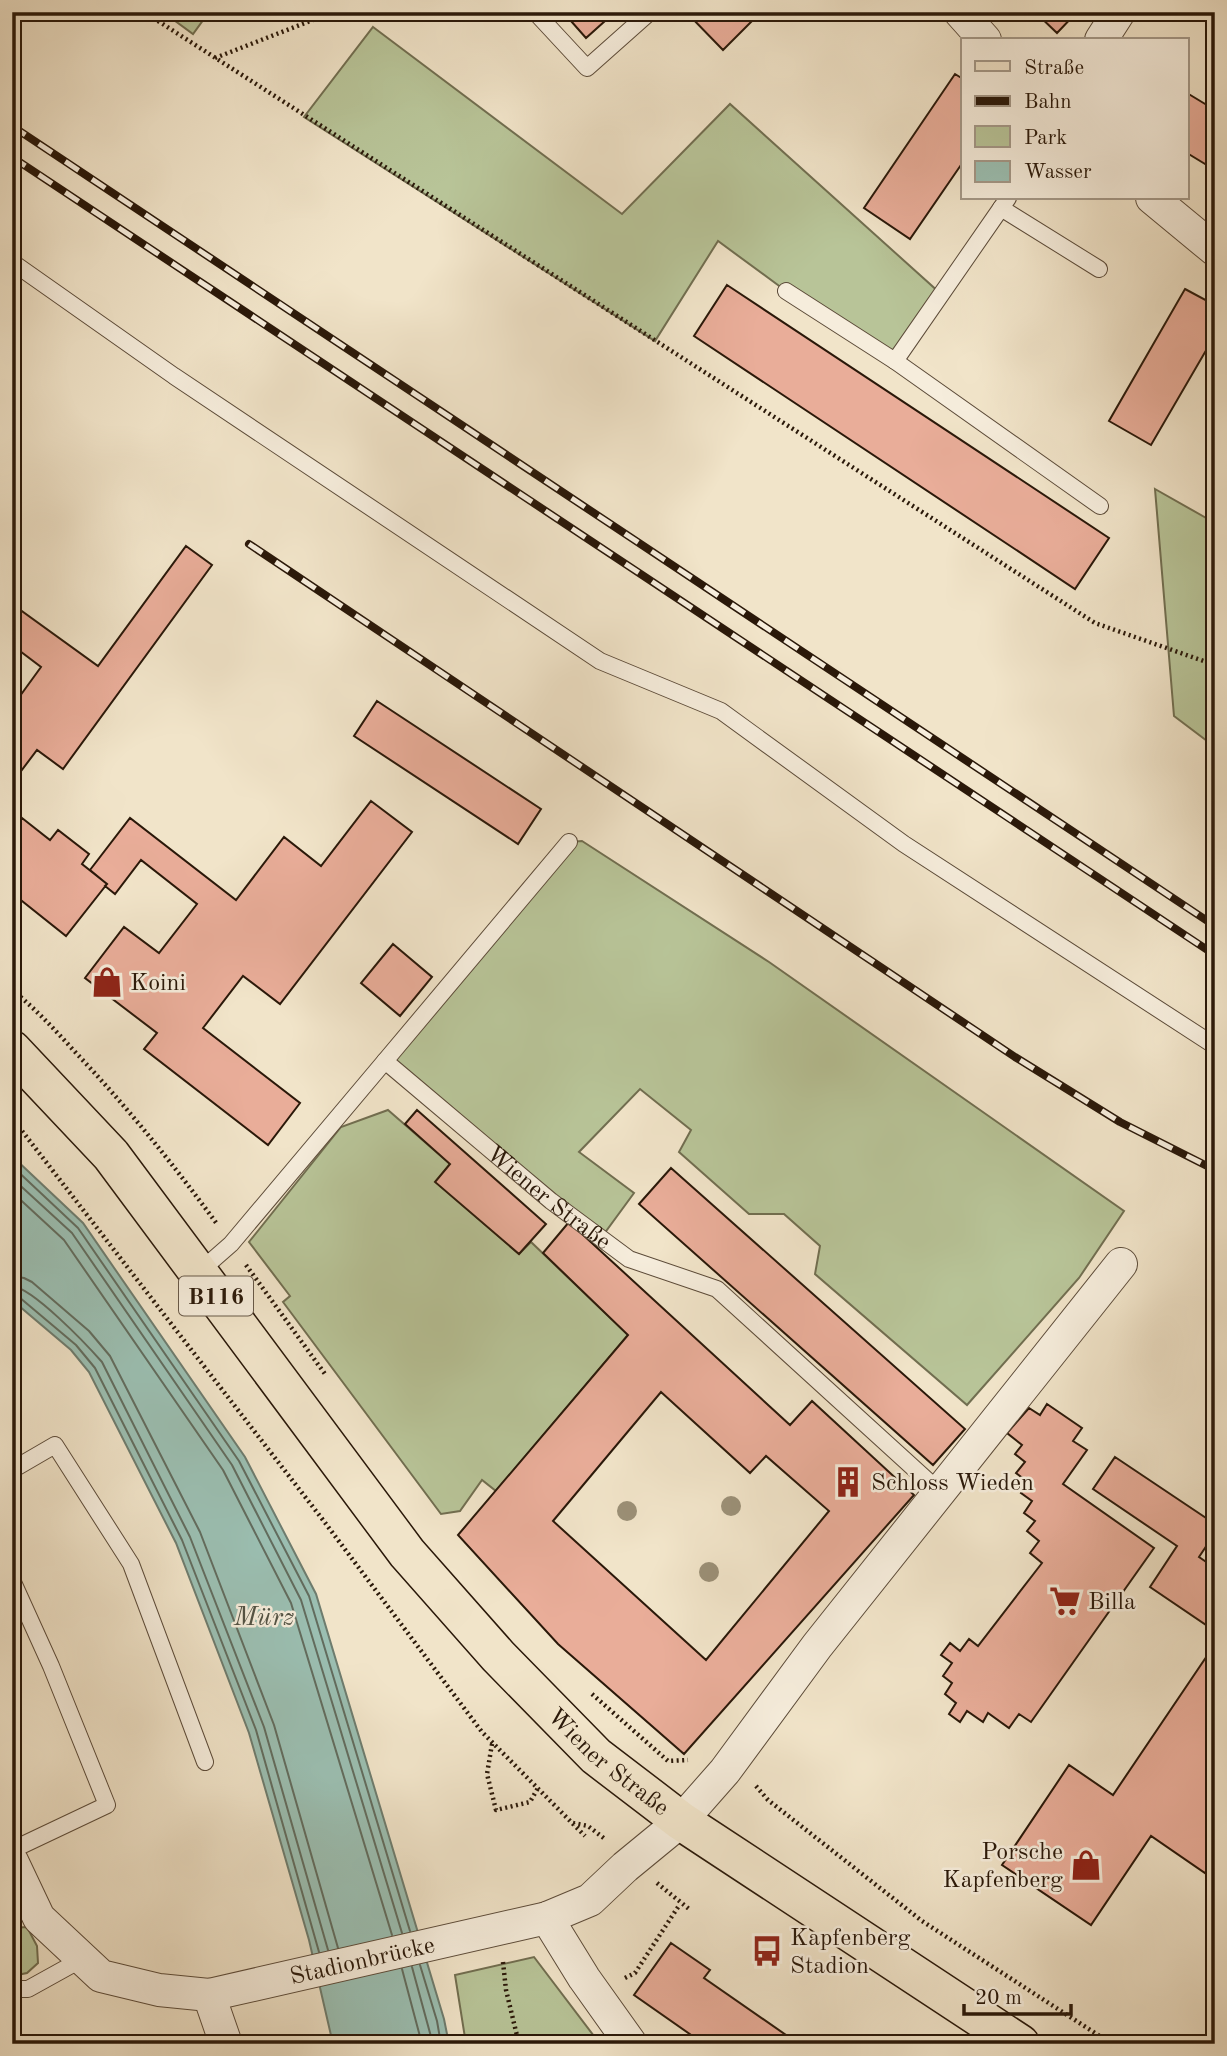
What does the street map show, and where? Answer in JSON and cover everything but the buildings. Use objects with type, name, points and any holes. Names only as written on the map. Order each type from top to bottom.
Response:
[{"type":"main road","name":"Wiener Straße","points":[[12,1050],[111,1156],[407,1553],[498,1656],[596,1756],[681,1821],[1020,2044]]},
{"type":"street","points":[[960,12],[983,38]]},
{"type":"street","points":[[1102,38],[1119,12]]},
{"type":"street","points":[[1154,200],[1215,250]]},
{"type":"street","name":"Wiener Straße","points":[[681,1821],[724,1771],[817,1646],[1121,1264]]},
{"type":"street","name":"Stadionbrücke","points":[[12,1861],[39,1918],[101,1976],[159,1990],[209,1995],[548,1918],[590,1900],[681,1821]]},
{"type":"street","points":[[548,1918],[584,1978],[631,2044]]},
{"type":"street","points":[[209,1995],[226,2044]]},
{"type":"lane","points":[[535,12],[587,68],[650,12]]},
{"type":"lane","points":[[895,361],[1004,203],[1099,269]]},
{"type":"lane","points":[[12,262],[174,376],[600,661],[721,711],[904,844],[1215,1046]]},
{"type":"lane","points":[[786,291],[895,361],[1100,506]]},
{"type":"lane","points":[[199,1272],[230,1244],[569,842]]},
{"type":"lane","name":"Wiener Straße","points":[[385,1060],[551,1201],[629,1259],[717,1289],[941,1493]]},
{"type":"lane","points":[[12,1470],[55,1445],[131,1564],[205,1762]]},
{"type":"lane","points":[[12,1580],[51,1666],[107,1805],[12,1850]]},
{"type":"lane","points":[[12,1989],[28,1989],[84,1958]]},
{"type":"path","points":[[144,12],[1095,623],[1215,666]]},
{"type":"path","points":[[214,58],[333,12]]},
{"type":"path","points":[[12,990],[34,1007],[162,1150],[327,1377]]},
{"type":"path","points":[[12,1118],[323,1520],[482,1732],[585,1836]]},
{"type":"path","points":[[588,1690],[668,1760],[689,1760]]},
{"type":"path","points":[[493,1743],[487,1774],[496,1810],[530,1802],[538,1788]]},
{"type":"path","points":[[750,1780],[768,1800],[922,1921],[1112,2044]]},
{"type":"path","points":[[623,1979],[635,1973],[680,1904]]},
{"type":"path","points":[[498,1931],[506,1990],[519,2044]]},
{"type":"green space","points":[[163,12],[209,12],[193,34]]},
{"type":"green space","points":[[373,27],[622,214],[730,104],[941,294],[895,361],[786,291],[718,241],[655,341],[304,117]]},
{"type":"green space","points":[[1155,489],[1215,523],[1215,747],[1174,716]]},
{"type":"green space","points":[[582,841],[769,962],[1124,1211],[1079,1278],[967,1405],[815,1274],[820,1246],[784,1214],[749,1214],[679,1152],[691,1130],[640,1089],[579,1152],[634,1193],[601,1238],[385,1061],[569,842]]},
{"type":"green space","points":[[388,1110],[450,1164],[436,1182],[519,1254],[531,1242],[628,1335],[496,1491],[482,1480],[460,1511],[441,1514],[283,1302],[290,1296],[249,1242],[341,1127]]},
{"type":"green space","points":[[27,1927],[37,1946],[38,1963],[27,1973],[12,1976],[12,1954],[15,1949],[12,1948],[12,1928]]},
{"type":"green space","points":[[534,1957],[600,2044],[466,2044],[455,1975]]},
{"type":"water","name":"Mürz","points":[[12,1156],[83,1223],[245,1457],[316,1594],[444,2019],[449,2044],[333,2044],[309,1940],[249,1733],[176,1543],[89,1372],[71,1350],[12,1300]]},
{"type":"railway","points":[[12,126],[1215,926]]},
{"type":"railway","points":[[12,157],[1215,955]]},
{"type":"railway","points":[[249,544],[1015,1057],[1120,1122],[1215,1170]]},
{"type":"place","name":"Koini","points":[[107,982]]},
{"type":"place","name":"Schloss Wieden","points":[[848,1482]]},
{"type":"place","name":"Billa","points":[[1065,1601]]},
{"type":"place","name":"Porsche Kapfenberg","points":[[1086,1865]]},
{"type":"place","name":"Kapfenberg Stadion","points":[[767,1951]]}]
